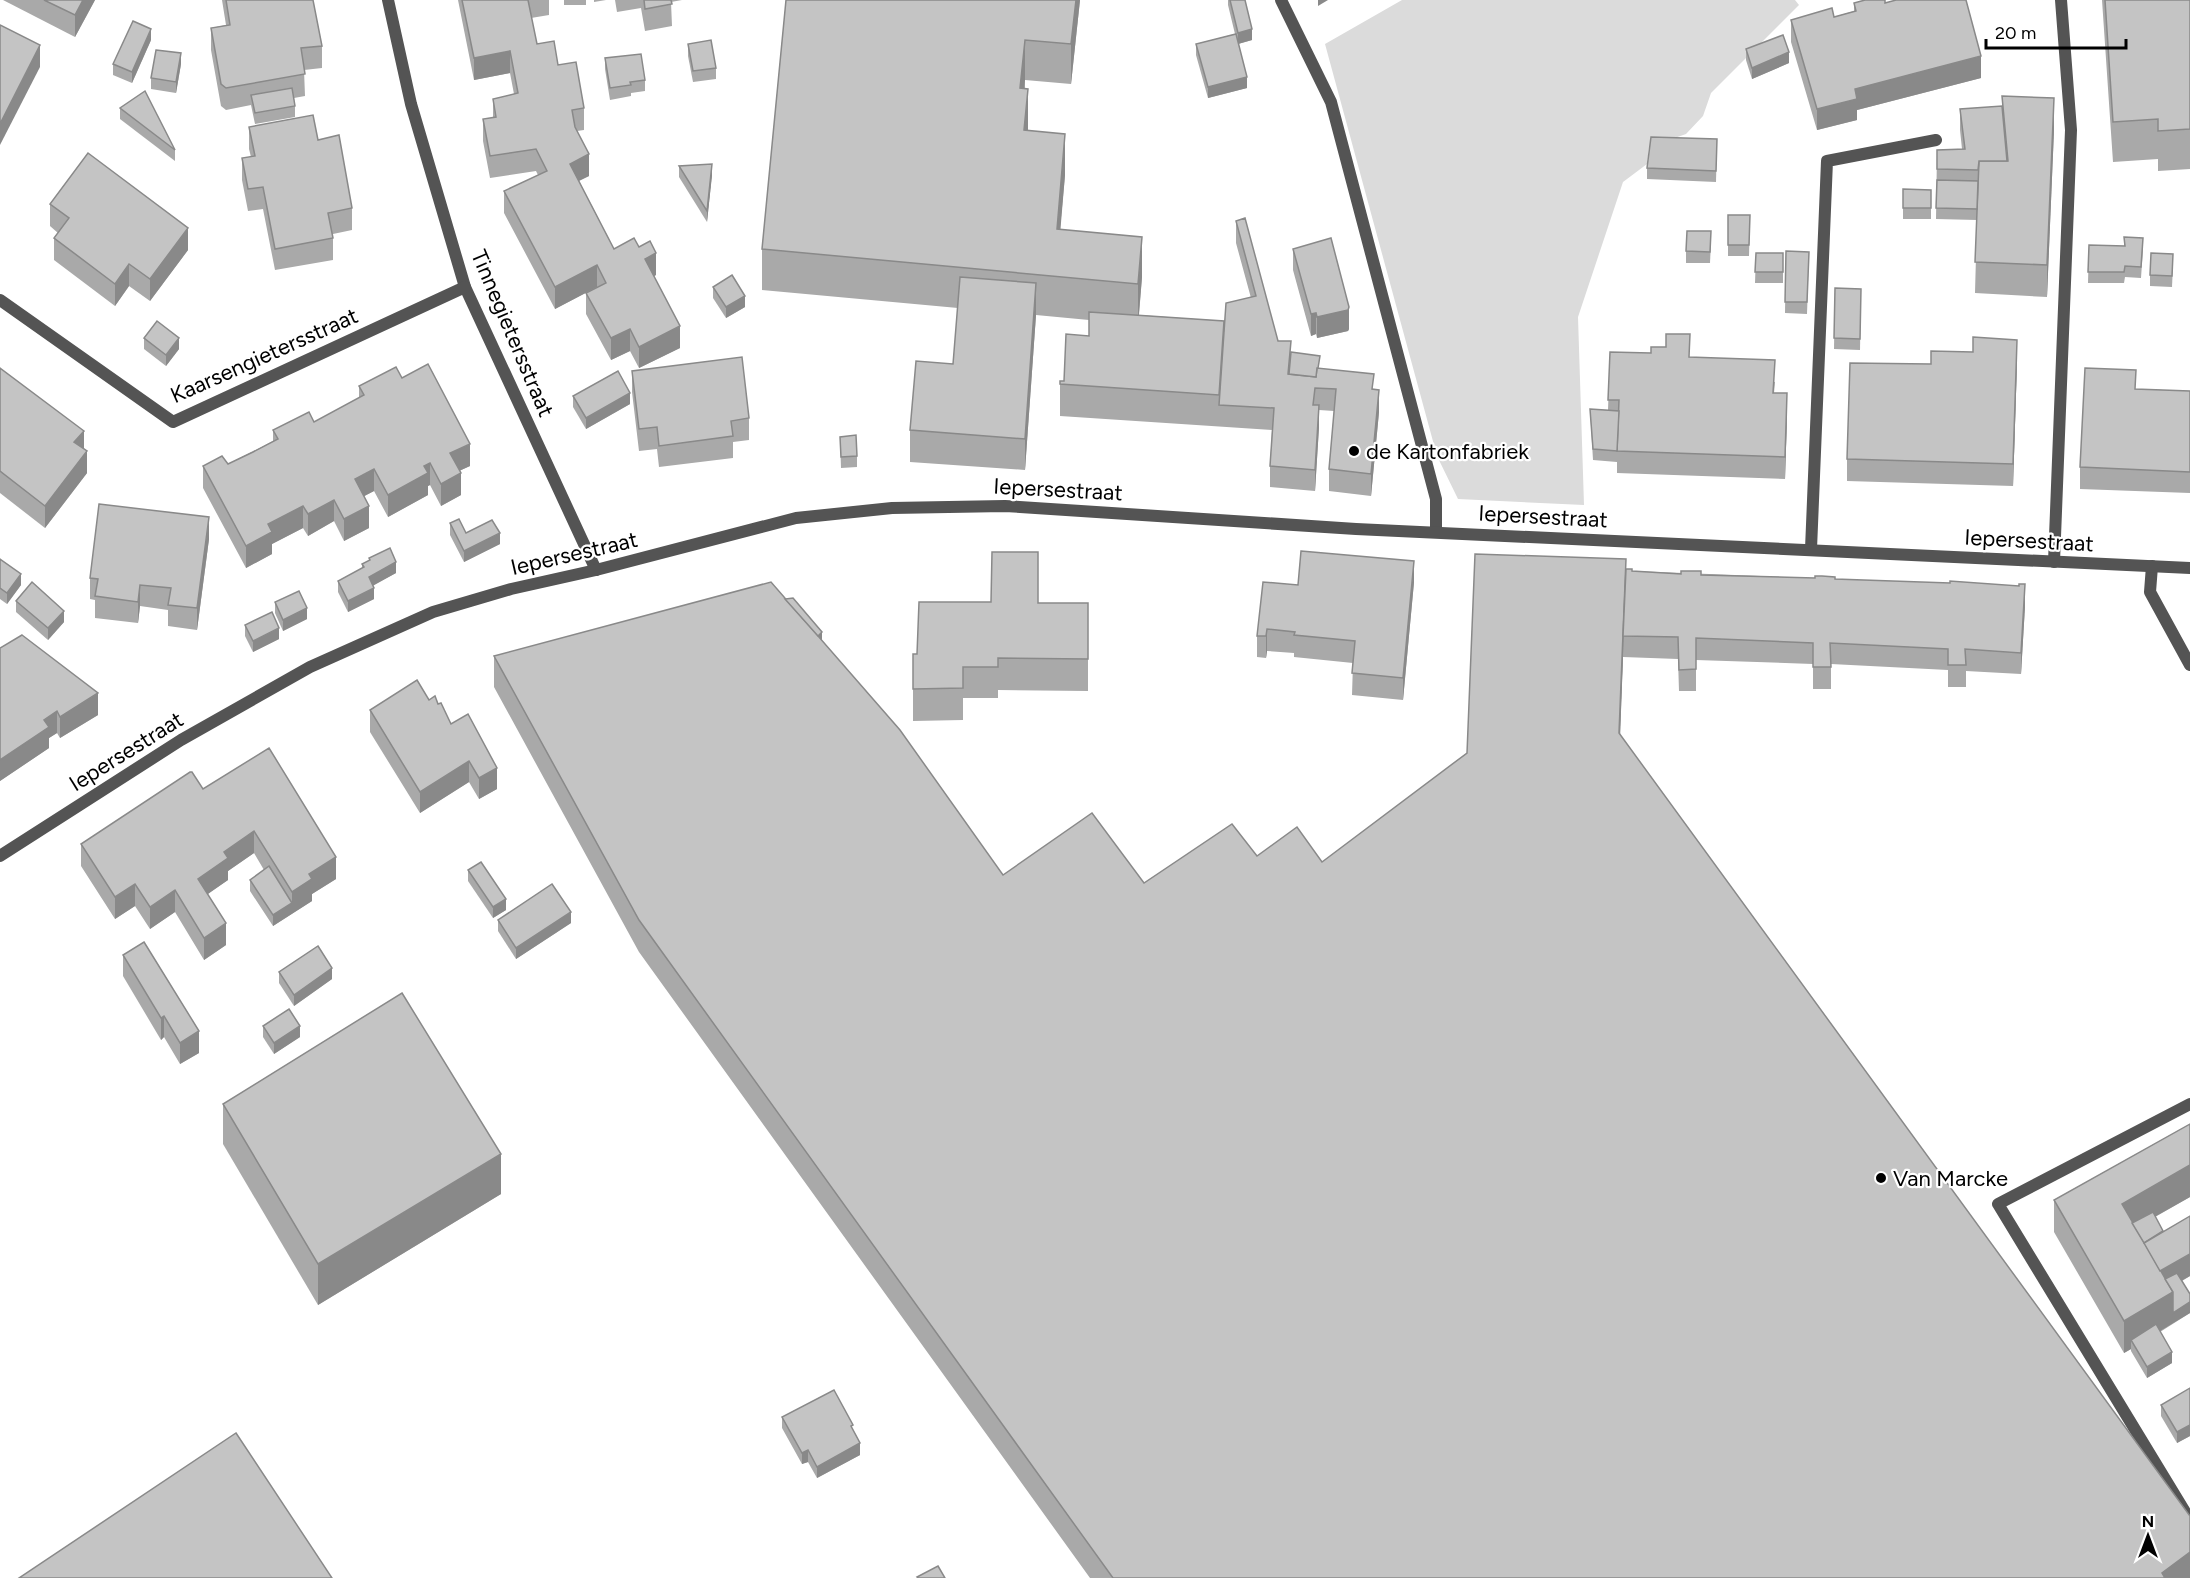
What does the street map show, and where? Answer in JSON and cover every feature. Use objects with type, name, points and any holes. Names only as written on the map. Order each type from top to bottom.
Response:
[{"type":"street","name":"Tinnegietersstraat","points":[[387,0],[411,104],[465,287],[596,570]]},
{"type":"street","points":[[1281,0],[1331,102],[1436,499],[1436,532]]},
{"type":"street","points":[[2054,562],[2071,130],[2061,0]]},
{"type":"street","points":[[1811,549],[1827,161],[1936,140]]},
{"type":"street","name":"Kaarsengietersstraat","points":[[0,300],[173,422],[465,287]]},
{"type":"street","name":"Iepersestraat","points":[[0,856],[181,740],[310,667],[433,612],[511,589],[596,570],[795,518],[892,508],[1005,506],[1356,529],[2190,568]]},
{"type":"street","points":[[2152,566],[2150,592],[2190,665]]},
{"type":"street","points":[[2190,1104],[1998,1203],[2190,1520]]},
{"type":"shaded area","points":[[1402,0],[1795,0],[1799,5],[1711,93],[1703,116],[1686,134],[1649,147],[1647,164],[1623,182],[1578,317],[1584,505],[1458,499],[1437,456],[1325,44]]},
{"type":"building","points":[[44,0],[83,0],[75,15]]},
{"type":"building","points":[[226,0],[313,0],[322,46],[301,48],[305,74],[226,88],[221,84],[211,28],[230,25]]},
{"type":"building","points":[[462,0],[528,0],[537,44],[554,41],[558,65],[576,62],[584,108],[572,110],[575,127],[589,154],[570,164],[614,249],[634,238],[639,247],[650,241],[656,253],[645,259],[680,326],[639,347],[630,329],[611,338],[586,293],[606,283],[597,265],[555,287],[504,191],[547,171],[536,149],[490,156],[483,119],[496,117],[493,99],[518,93],[510,51],[474,58]]},
{"type":"building","points":[[644,0],[671,0],[672,4],[645,9]]},
{"type":"building","points":[[786,0],[1076,0],[1071,44],[1025,40],[1020,88],[1028,89],[1024,130],[1065,134],[1057,229],[1142,237],[1138,284],[762,249]]},
{"type":"building","points":[[1230,0],[1245,0],[1252,29],[1238,33]]},
{"type":"building","points":[[1865,0],[1885,0],[1885,3],[1896,0],[1966,0],[1981,56],[1855,89],[1857,99],[1817,109],[1791,20],[1832,8],[1834,17],[1856,11],[1854,3]]},
{"type":"building","points":[[2105,0],[2190,0],[2190,129],[2158,131],[2158,119],[2113,122]]},
{"type":"building","points":[[133,21],[151,29],[132,72],[113,64]]},
{"type":"building","points":[[0,25],[40,45],[0,124]]},
{"type":"building","points":[[1236,34],[1247,77],[1208,87],[1196,44]]},
{"type":"building","points":[[1783,35],[1789,52],[1752,68],[1746,49]]},
{"type":"building","points":[[711,40],[716,68],[693,71],[688,44]]},
{"type":"building","points":[[156,50],[181,53],[176,82],[151,78]]},
{"type":"building","points":[[641,54],[645,80],[610,88],[605,58]]},
{"type":"building","points":[[292,88],[295,106],[255,113],[251,95]]},
{"type":"building","points":[[145,91],[175,150],[120,108]]},
{"type":"building","points":[[2002,96],[2054,98],[2047,265],[1975,262],[1979,161],[2008,161]]},
{"type":"building","points":[[2002,106],[2007,161],[1979,161],[1978,170],[1937,169],[1937,150],[1965,149],[1960,109]]},
{"type":"building","points":[[313,115],[318,140],[339,135],[352,208],[328,213],[333,238],[275,249],[263,187],[248,189],[242,158],[255,156],[249,127]]},
{"type":"building","points":[[1651,137],[1717,139],[1716,171],[1647,168]]},
{"type":"building","points":[[88,153],[188,228],[150,279],[129,264],[115,284],[54,238],[69,218],[50,204]]},
{"type":"building","points":[[712,164],[707,211],[679,166]]},
{"type":"building","points":[[1937,180],[1978,181],[1977,209],[1936,208]]},
{"type":"building","points":[[1903,189],[1931,190],[1931,208],[1903,208]]},
{"type":"building","points":[[1728,215],[1750,215],[1749,245],[1728,245]]},
{"type":"building","points":[[1245,218],[1278,341],[1291,341],[1288,374],[1316,377],[1317,368],[1374,374],[1372,389],[1379,390],[1371,474],[1329,469],[1336,389],[1315,388],[1313,405],[1319,405],[1315,470],[1270,466],[1274,408],[1219,405],[1226,303],[1256,296],[1236,221]]},
{"type":"building","points":[[1687,231],[1711,231],[1710,252],[1686,251]]},
{"type":"building","points":[[2124,237],[2143,238],[2141,267],[2125,266],[2124,272],[2088,272],[2089,245],[2125,246]]},
{"type":"building","points":[[1331,238],[1349,307],[1348,310],[1317,317],[1316,313],[1311,314],[1293,249]]},
{"type":"building","points":[[1786,251],[1809,252],[1807,302],[1785,302]]},
{"type":"building","points":[[1756,253],[1783,253],[1783,272],[1755,272]]},
{"type":"building","points":[[2151,253],[2173,254],[2172,276],[2150,275]]},
{"type":"building","points":[[732,275],[745,296],[726,307],[713,287]]},
{"type":"building","points":[[960,277],[1036,283],[1025,439],[910,430],[916,361],[953,364]]},
{"type":"building","points":[[1835,288],[1861,289],[1860,339],[1834,338]]},
{"type":"building","points":[[1089,312],[1224,321],[1219,395],[1060,384],[1060,381],[1064,381],[1066,334],[1089,336]]},
{"type":"building","points":[[157,321],[179,338],[166,355],[144,338]]},
{"type":"building","points":[[1666,334],[1690,334],[1689,357],[1775,360],[1773,393],[1787,393],[1785,457],[1617,451],[1619,400],[1608,400],[1610,352],[1651,353],[1651,347],[1666,347]]},
{"type":"building","points":[[1973,337],[2017,340],[2013,464],[1847,459],[1850,363],[1931,364],[1931,351],[1973,352]]},
{"type":"building","points":[[1291,352],[1320,356],[1316,377],[1289,374]]},
{"type":"building","points":[[742,357],[749,418],[731,421],[733,436],[659,446],[657,427],[639,429],[632,371]]},
{"type":"building","points":[[428,364],[470,444],[450,453],[461,473],[441,484],[430,463],[424,466],[428,473],[388,495],[374,469],[355,479],[369,506],[344,519],[334,500],[308,514],[303,506],[268,524],[272,532],[246,546],[203,466],[222,456],[228,464],[253,452],[278,439],[273,430],[309,412],[314,422],[364,395],[359,386],[396,367],[402,378]]},
{"type":"building","points":[[0,368],[84,431],[74,442],[87,451],[45,506],[0,471]]},
{"type":"building","points":[[2085,368],[2136,370],[2135,389],[2190,391],[2190,472],[2080,467]]},
{"type":"building","points":[[618,371],[630,393],[586,418],[573,396]]},
{"type":"building","points":[[1590,409],[1619,411],[1617,451],[1593,449]]},
{"type":"building","points":[[856,435],[857,456],[841,457],[840,437]]},
{"type":"building","points":[[99,504],[209,517],[197,608],[168,605],[171,588],[140,585],[138,602],[95,596],[98,579],[90,578]]},
{"type":"building","points":[[459,519],[466,533],[492,520],[500,533],[464,551],[450,523]]},
{"type":"building","points":[[390,548],[396,562],[369,577],[374,588],[348,601],[338,581],[364,567],[362,564],[370,560],[369,558]]},
{"type":"building","points":[[1301,551],[1414,561],[1403,678],[1352,673],[1355,641],[1294,635],[1295,632],[1267,629],[1266,636],[1257,636],[1263,582],[1298,585]]},
{"type":"building","points":[[992,552],[1038,552],[1038,603],[1088,603],[1088,659],[998,658],[998,667],[963,667],[963,688],[913,689],[913,654],[917,654],[919,602],[991,602]]},
{"type":"building","points":[[1475,554],[1626,559],[1619,733],[2190,1516],[2190,1552],[2162,1573],[2165,1578],[1113,1578],[639,920],[494,656],[771,582],[900,730],[1003,875],[1092,813],[1144,883],[1232,824],[1257,856],[1297,827],[1322,862],[1467,753]]},
{"type":"building","points":[[0,559],[21,574],[7,593],[0,588]]},
{"type":"building","points":[[1626,569],[1681,574],[1681,571],[1701,571],[1701,575],[1815,578],[1815,576],[1822,576],[1835,577],[1835,579],[1950,583],[1950,581],[2019,586],[2019,584],[2025,584],[2021,653],[1965,649],[1966,665],[1948,665],[1948,649],[1830,643],[1831,667],[1813,667],[1813,643],[1696,638],[1696,669],[1679,670],[1678,637],[1623,636]]},
{"type":"building","points":[[32,582],[64,611],[48,628],[16,601]]},
{"type":"building","points":[[299,591],[307,608],[283,620],[275,602]]},
{"type":"building","points":[[793,598],[822,632],[818,636],[785,599]]},
{"type":"building","points":[[272,612],[279,628],[253,641],[245,625]]},
{"type":"building","points":[[22,635],[98,693],[60,717],[57,711],[44,720],[49,727],[0,760],[0,648]]},
{"type":"building","points":[[417,680],[429,700],[435,696],[438,704],[441,703],[451,724],[468,714],[497,768],[479,778],[469,761],[420,792],[370,710]]},
{"type":"building","points":[[269,748],[336,857],[309,874],[312,879],[292,892],[254,831],[224,852],[228,858],[198,879],[226,923],[204,938],[175,890],[150,907],[135,884],[115,897],[81,844],[190,772],[203,789]]},
{"type":"building","points":[[481,862],[506,899],[493,907],[468,870]]},
{"type":"building","points":[[269,866],[292,903],[273,915],[250,880]]},
{"type":"building","points":[[552,884],[571,912],[516,948],[498,920]]},
{"type":"building","points":[[144,942],[199,1031],[180,1043],[164,1016],[161,1018],[123,955]]},
{"type":"building","points":[[318,946],[332,968],[294,995],[279,972]]},
{"type":"building","points":[[402,993],[501,1154],[318,1264],[223,1104]]},
{"type":"building","points":[[289,1009],[300,1026],[274,1043],[263,1026]]},
{"type":"building","points":[[2190,1124],[2190,1165],[2122,1204],[2173,1292],[2124,1321],[2054,1200]]},
{"type":"building","points":[[2153,1212],[2163,1231],[2144,1243],[2132,1223]]},
{"type":"building","points":[[2190,1216],[2190,1254],[2160,1271],[2144,1243]]},
{"type":"building","points":[[2177,1273],[2190,1294],[2190,1302],[2173,1313],[2173,1292],[2165,1279]]},
{"type":"building","points":[[2156,1324],[2172,1352],[2147,1367],[2131,1340]]},
{"type":"building","points":[[2190,1388],[2190,1425],[2177,1432],[2161,1405]]},
{"type":"building","points":[[834,1390],[860,1443],[817,1467],[808,1450],[802,1453],[782,1417]]},
{"type":"building","points":[[236,1433],[332,1578],[19,1578]]},
{"type":"building","points":[[938,1566],[945,1578],[917,1577]]},
{"type":"place","name":"de Kartonfabriek","points":[[1354,451]]},
{"type":"place","name":"Van Marcke","points":[[1881,1178]]}]
